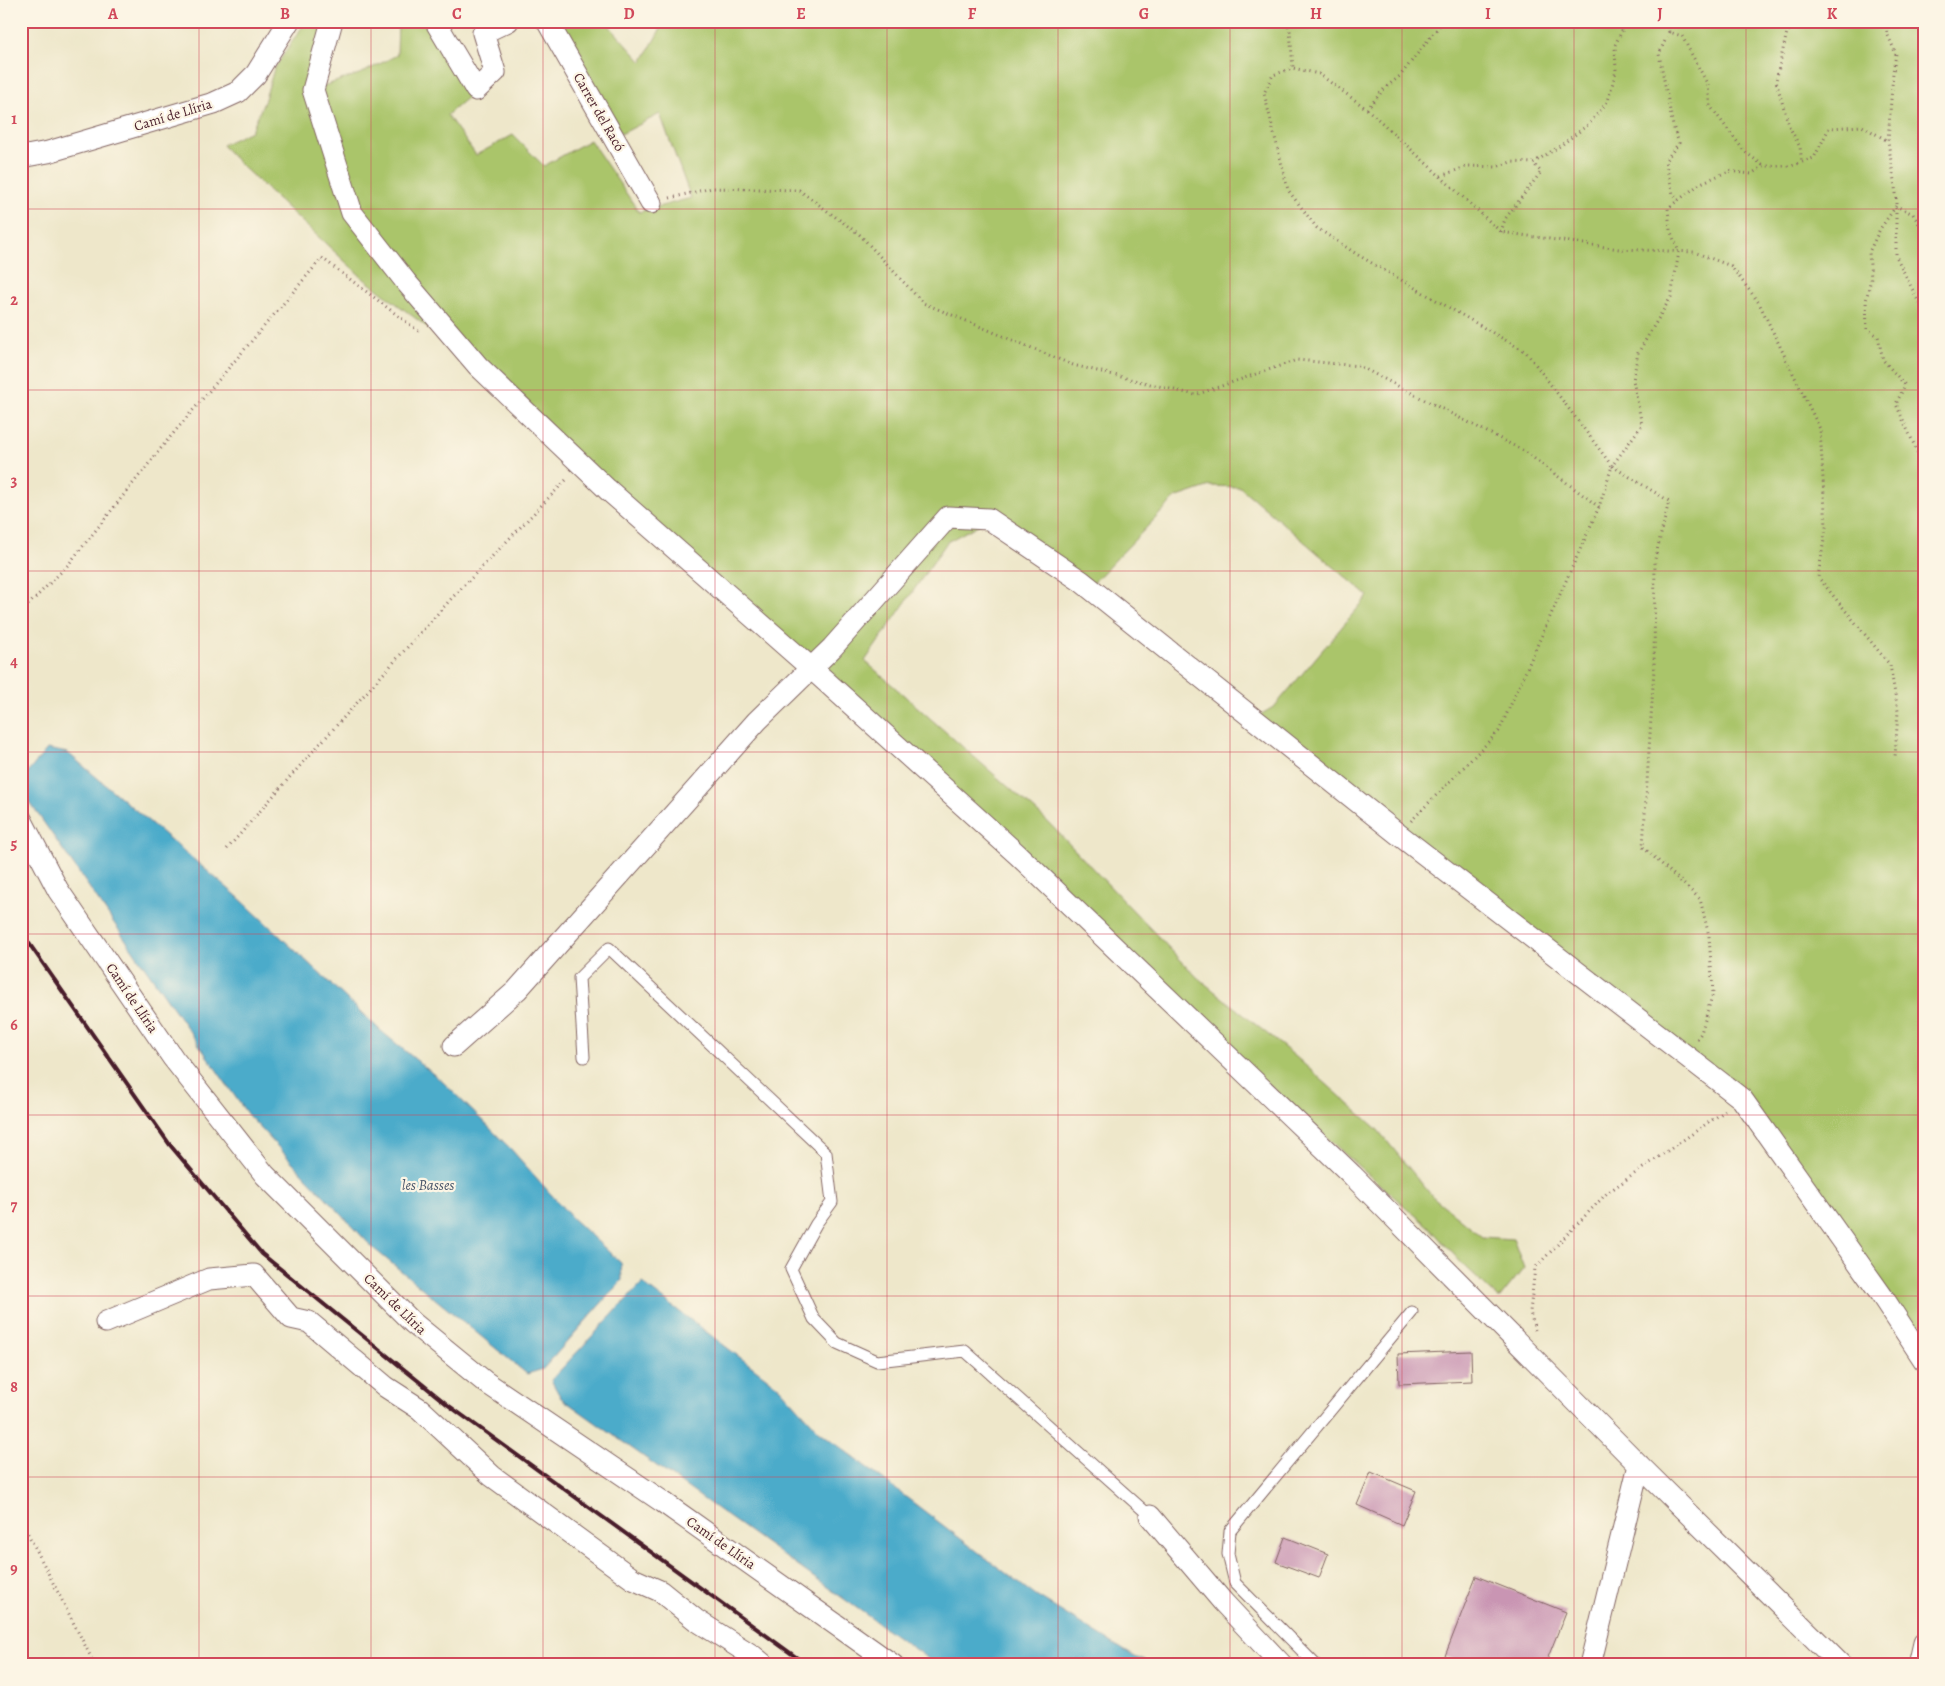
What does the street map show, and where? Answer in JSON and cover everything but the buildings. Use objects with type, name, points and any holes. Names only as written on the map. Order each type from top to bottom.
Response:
[{"type":"street","name":"Camí de Llíria","points":[[21,157],[48,152],[214,104],[238,92],[256,74],[289,21]]},
{"type":"street","points":[[332,21],[313,90],[352,213],[406,282],[478,366],[582,464],[1018,855],[1345,1168],[1639,1465],[1841,1665]]},
{"type":"street","points":[[435,21],[476,90],[495,72],[483,33],[508,21]]},
{"type":"street","name":"Carrer del Racó","points":[[547,21],[651,203]]},
{"type":"street","points":[[454,1046],[517,990],[757,721],[832,648],[948,517],[989,519],[1081,581],[1398,834],[1742,1099],[1876,1288],[1924,1360]]},
{"type":"street","name":"Camí de Llíria","points":[[21,819],[58,890],[172,1058],[265,1175],[414,1324],[484,1381],[663,1502],[892,1665]]},
{"type":"street","points":[[106,1322],[209,1279],[254,1275],[291,1318],[310,1322],[386,1387],[420,1409],[492,1476],[633,1579],[660,1591],[696,1620],[764,1665]]},
{"type":"street","points":[[1590,1665],[1639,1465]]},
{"type":"street","points":[[1150,1516],[1223,1602],[1282,1665]]},
{"type":"street","points":[[1919,1665],[1924,1643]]},
{"type":"lane","points":[[584,1057],[579,978],[609,948],[826,1153],[832,1202],[816,1224],[790,1268],[814,1319],[837,1342],[877,1361],[965,1352],[1150,1516]]},
{"type":"lane","points":[[1316,1665],[1235,1583],[1228,1554],[1230,1531],[1412,1312]]},
{"type":"path","points":[[1287,21],[1290,31],[1293,68]]},
{"type":"path","points":[[1367,108],[1385,88],[1400,76],[1443,21]]},
{"type":"path","points":[[1441,176],[1468,166],[1496,167],[1511,162],[1533,163],[1589,124],[1608,101],[1616,71],[1614,45],[1626,21]]},
{"type":"path","points":[[1667,21],[1669,32],[1659,54],[1672,126],[1679,143],[1665,160],[1673,194],[1678,200]]},
{"type":"path","points":[[1801,21],[1787,32],[1776,80],[1782,105],[1800,147],[1802,163]]},
{"type":"path","points":[[1886,21],[1887,33],[1896,54],[1888,141],[1896,194],[1896,256],[1924,313]]},
{"type":"path","points":[[1669,32],[1682,36],[1708,85],[1710,106],[1745,152],[1764,166]]},
{"type":"path","points":[[1686,1056],[1701,1033],[1713,993],[1710,936],[1700,899],[1643,847],[1654,669],[1655,559],[1669,501],[1612,466],[1526,352],[1358,255],[1317,228],[1288,190],[1264,93],[1273,75],[1293,68],[1319,74],[1367,108],[1501,232],[1619,249],[1694,252],[1731,266],[1759,303],[1820,429],[1826,527],[1818,577],[1890,665],[1898,711],[1895,757]]},
{"type":"path","points":[[1398,834],[1499,731],[1599,507],[1612,466],[1642,425],[1633,380],[1638,354],[1671,297],[1679,252],[1670,230],[1668,208],[1701,183],[1729,171],[1752,174],[1764,166],[1792,166],[1814,158],[1829,128],[1862,126],[1888,141]]},
{"type":"path","points":[[1501,232],[1505,219],[1540,172],[1533,163]]},
{"type":"path","points":[[651,203],[712,188],[799,190],[860,235],[923,303],[1073,365],[1195,395],[1297,360],[1359,366],[1524,451],[1599,507]]},
{"type":"path","points":[[1896,206],[1913,214],[1924,232]]},
{"type":"path","points":[[1896,206],[1880,229],[1869,252],[1871,278],[1866,300],[1867,329],[1878,336],[1883,360],[1905,385],[1896,404],[1922,458],[1924,467]]},
{"type":"path","points":[[21,612],[68,566],[166,442],[322,258],[427,337]]},
{"type":"path","points":[[227,849],[450,600],[582,464]]},
{"type":"path","points":[[1535,1331],[1530,1312],[1535,1268],[1606,1193],[1742,1099]]},
{"type":"path","points":[[21,1520],[95,1665]]},
{"type":"green space","points":[[306,21],[332,21],[314,89],[362,73],[397,55],[398,21],[435,21],[476,90],[447,115],[476,155],[513,135],[544,166],[590,140],[639,212],[691,198],[660,114],[621,134],[559,21],[605,21],[642,62],[661,28],[656,21],[1924,21],[1924,1360],[1742,1099],[1253,719],[1275,706],[1368,596],[1240,487],[1210,486],[1175,498],[1093,583],[989,519],[947,542],[865,661],[1047,821],[1198,978],[1296,1057],[1377,1129],[1432,1196],[1482,1237],[1513,1239],[1524,1268],[1499,1299],[1465,1267],[1430,1228],[1357,1165],[478,366],[364,279],[242,166],[222,145],[251,131],[264,102],[274,69]]},
{"type":"water","name":"les Basses","points":[[47,749],[68,753],[237,896],[380,1030],[444,1083],[510,1148],[572,1218],[621,1263],[622,1280],[543,1369],[527,1374],[373,1248],[248,1115],[26,797],[24,777]]},
{"type":"water","points":[[642,1283],[779,1387],[819,1431],[1036,1596],[1135,1657],[1155,1665],[937,1665],[561,1398],[551,1380]]},
{"type":"railway","points":[[21,932],[170,1145],[262,1254],[448,1405],[807,1665]]}]
